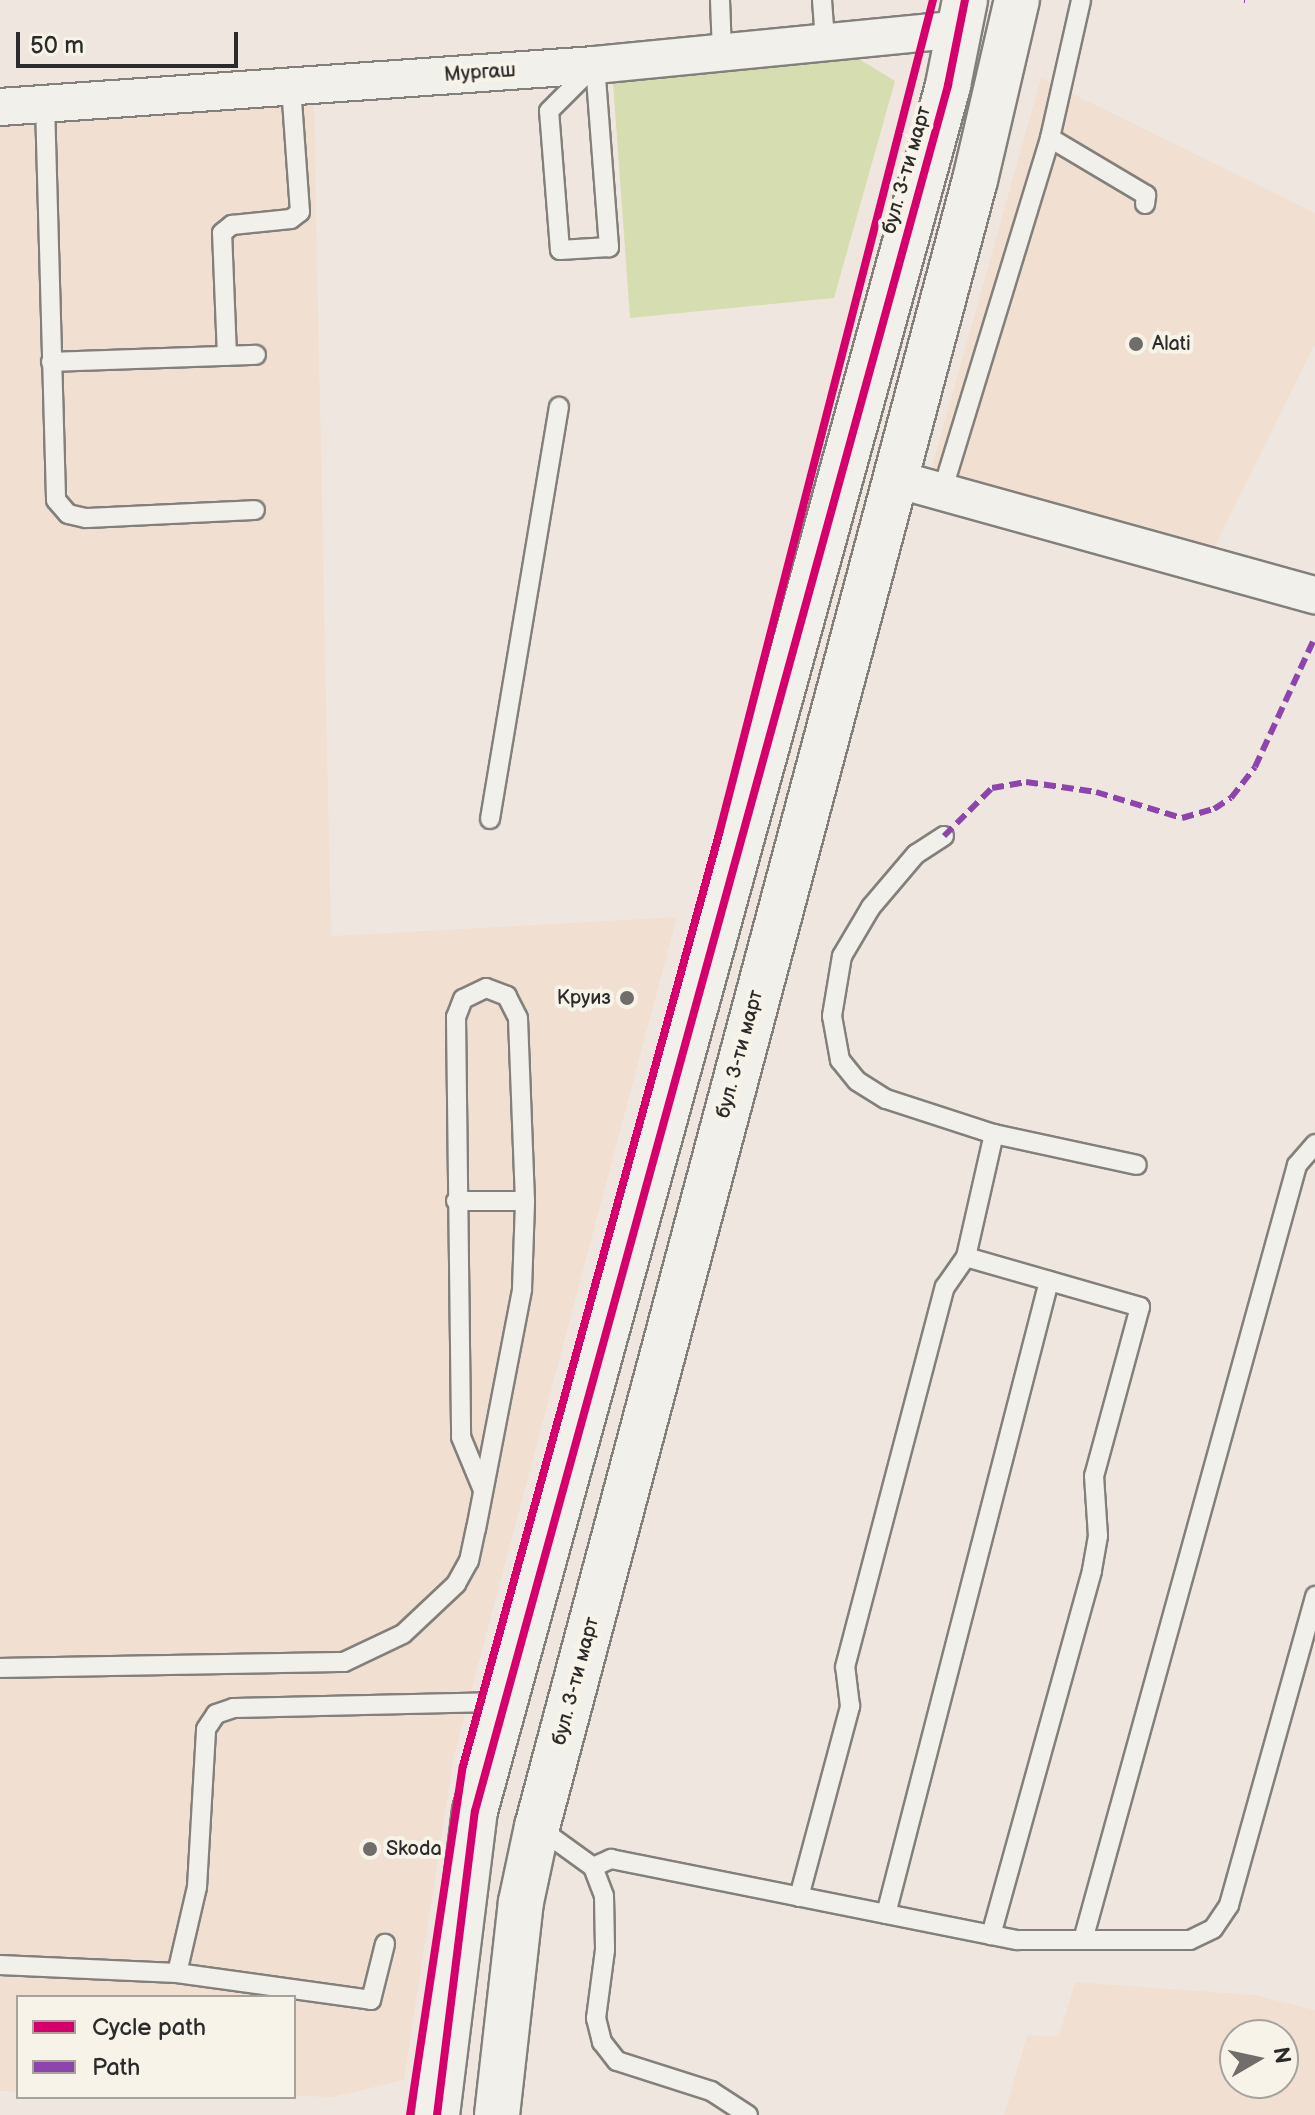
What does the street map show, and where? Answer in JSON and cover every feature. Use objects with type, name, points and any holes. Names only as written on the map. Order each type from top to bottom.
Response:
[{"type":"street","points":[[962,15],[1014,14]]},
{"type":"street","name":"бул. 3-ти март","points":[[497,2115],[521,1902],[537,1827],[892,478],[975,180],[1014,14]]},
{"type":"street","name":"Мургаш","points":[[0,107],[595,65],[825,41],[962,15]]},
{"type":"street","name":"бул. 3-ти март","points":[[437,2115],[475,1811],[855,422],[962,15]]},
{"type":"street","points":[[855,422],[869,455],[892,478],[941,495],[1315,595]]},
{"type":"street","points":[[475,1811],[537,1827]]},
{"type":"lane","points":[[720,0],[722,51]]},
{"type":"lane","points":[[822,0],[825,41]]},
{"type":"lane","points":[[941,495],[1050,138],[1081,0]]},
{"type":"lane","points":[[595,65],[609,247],[560,250],[549,111],[595,65]]},
{"type":"lane","points":[[227,356],[222,233],[232,225],[294,219],[301,208],[291,86]]},
{"type":"lane","points":[[45,104],[54,491],[68,514],[86,518],[255,510]]},
{"type":"lane","points":[[1050,138],[1146,195],[1145,204]]},
{"type":"lane","points":[[51,362],[256,355]]},
{"type":"lane","points":[[490,819],[559,407]]},
{"type":"lane","points":[[944,836],[916,854],[871,907],[842,956],[832,1016],[840,1060],[857,1081],[886,1099],[994,1134],[1137,1165]]},
{"type":"lane","points":[[0,1668],[344,1662],[376,1651],[432,1611],[456,1584],[469,1561],[483,1490],[522,1289],[525,1201],[516,1010],[507,996],[486,988],[463,999],[456,1017],[461,1437],[483,1490]]},
{"type":"lane","points":[[799,1897],[850,1706],[845,1667],[945,1287],[966,1257],[994,1134]]},
{"type":"lane","points":[[1083,1940],[1297,1165],[1315,1144]]},
{"type":"lane","points":[[456,1201],[525,1201]]},
{"type":"lane","points":[[966,1257],[1140,1307],[1094,1476],[1098,1536],[1092,1571],[991,1935]]},
{"type":"lane","points":[[886,1914],[1049,1281]]},
{"type":"lane","points":[[593,1867],[611,1859],[991,1935],[1083,1940],[1190,1940],[1213,1929],[1229,1905],[1315,1596]]},
{"type":"lane","points":[[177,1973],[197,1887],[206,1729],[216,1714],[233,1708],[505,1702]]},
{"type":"lane","points":[[537,1827],[593,1867],[604,1896],[605,1950],[596,2018],[602,2042],[617,2061],[711,2091],[748,2115]]},
{"type":"lane","points":[[0,1965],[177,1973],[371,2000],[385,1944]]},
{"type":"shaded area","points":[[1041,78],[1315,213],[1315,344],[1215,546],[931,470]]},
{"type":"shaded area","points":[[314,104],[331,936],[677,917],[454,1756],[404,2080],[334,2097],[296,2096],[296,1995],[16,1995],[16,2092],[0,2091],[0,125]]},
{"type":"shaded area","points":[[1075,1982],[1255,1995],[1315,2010],[1315,2115],[1004,2115],[1027,2035],[1059,2036]]},
{"type":"green space","points":[[859,59],[895,81],[834,298],[630,318],[613,83]]},
{"type":"marked path","points":[[944,836],[992,788],[1026,782],[1096,792],[1182,818],[1214,809],[1231,798],[1255,767],[1315,637]]},
{"type":"cycle path","points":[[410,2115],[463,1766],[719,834],[933,0]]},
{"type":"cycle path","points":[[437,2115],[475,1811],[948,85],[965,0]]},
{"type":"place","name":"Alati","points":[[1136,344]]},
{"type":"place","name":"Круиз","points":[[627,998]]},
{"type":"place","name":"Skoda","points":[[370,1849]]}]
